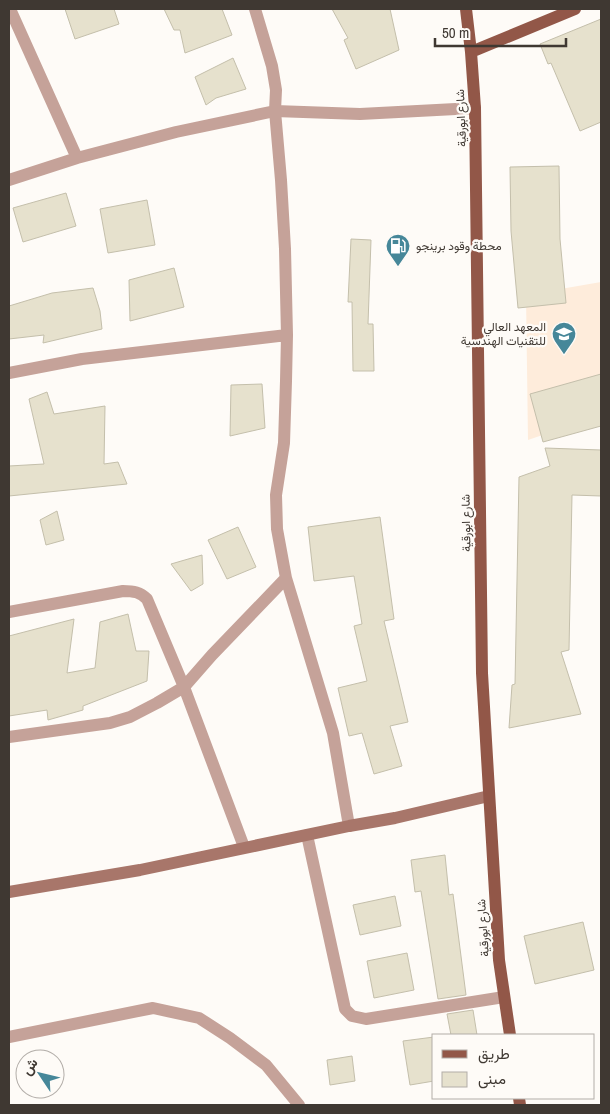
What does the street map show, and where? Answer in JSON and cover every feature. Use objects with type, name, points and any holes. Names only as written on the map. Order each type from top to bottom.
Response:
[{"type":"main road","name":"شارع ابورقية","points":[[466,9],[472,52],[475,108],[482,673],[499,960],[510,1034]]},
{"type":"main road","points":[[472,52],[575,9]]},
{"type":"main road","points":[[9,892],[140,870],[395,818],[489,796]]},
{"type":"street","points":[[10,9],[77,158]]},
{"type":"street","points":[[255,9],[272,66],[276,90],[275,111],[281,180],[287,335],[284,443],[276,495],[278,529],[286,578],[333,733],[349,826]]},
{"type":"street","points":[[9,180],[77,158],[176,132],[275,111],[360,114],[475,108]]},
{"type":"street","points":[[9,373],[82,359],[287,335]]},
{"type":"street","points":[[9,737],[110,723],[137,713],[184,687],[286,578]]},
{"type":"street","points":[[9,612],[123,591],[142,593],[147,599],[184,687],[244,848]]},
{"type":"street","points":[[307,835],[345,1009],[352,1016],[366,1019],[504,997]]},
{"type":"street","points":[[9,1037],[153,1008],[199,1018],[266,1065],[299,1105]]},
{"type":"shaded area","name":"المعهد العالي للتقنيات الهندسية","points":[[601,282],[601,415],[528,440],[526,295]]},
{"type":"building","points":[[65,9],[114,9],[119,24],[75,39]]},
{"type":"building","points":[[164,9],[222,9],[232,35],[185,53],[180,30],[174,30]]},
{"type":"building","points":[[332,9],[390,9],[399,50],[356,69],[344,40],[348,38]]},
{"type":"building","points":[[601,19],[601,122],[580,131],[551,63],[548,64],[540,44]]},
{"type":"building","points":[[233,58],[246,89],[216,98],[206,105],[195,77]]},
{"type":"building","points":[[559,166],[560,239],[566,303],[518,308],[511,231],[510,167]]},
{"type":"building","points":[[66,193],[76,226],[23,242],[13,208]]},
{"type":"building","points":[[147,200],[155,245],[108,253],[100,209]]},
{"type":"building","points":[[351,239],[371,240],[368,324],[373,324],[374,371],[353,371],[352,302],[348,302]]},
{"type":"building","points":[[174,268],[184,307],[130,321],[129,280]]},
{"type":"building","points":[[93,288],[100,311],[102,329],[43,343],[44,335],[9,339],[9,306],[52,293]]},
{"type":"building","points":[[601,374],[601,426],[543,442],[530,394]]},
{"type":"building","points":[[262,384],[265,428],[230,436],[231,385]]},
{"type":"building","points":[[47,392],[54,414],[105,406],[104,464],[118,462],[127,484],[9,496],[9,466],[44,464],[29,399]]},
{"type":"building","points":[[545,448],[601,450],[601,496],[572,495],[569,650],[561,652],[581,714],[509,728],[512,685],[515,684],[519,477],[550,466]]},
{"type":"building","points":[[57,511],[64,540],[46,545],[40,520]]},
{"type":"building","points":[[380,517],[394,619],[384,621],[408,722],[390,726],[402,766],[374,774],[362,733],[349,736],[338,688],[367,681],[354,626],[362,624],[354,576],[314,581],[308,527]]},
{"type":"building","points":[[238,527],[256,567],[227,579],[208,540]]},
{"type":"building","points":[[202,555],[203,584],[191,591],[171,564]]},
{"type":"building","points":[[128,614],[136,651],[149,651],[147,681],[83,706],[83,710],[48,720],[47,710],[9,716],[9,636],[74,619],[67,673],[95,668],[100,622]]},
{"type":"building","points":[[445,855],[449,895],[453,894],[466,995],[438,999],[421,891],[415,892],[411,860]]},
{"type":"building","points":[[395,896],[401,926],[360,935],[353,905]]},
{"type":"building","points":[[583,922],[594,970],[535,984],[524,936]]},
{"type":"building","points":[[407,953],[414,990],[374,998],[367,961]]},
{"type":"building","points":[[473,1010],[477,1034],[451,1034],[447,1014]]},
{"type":"building","points":[[432,1037],[432,1081],[410,1085],[403,1041]]},
{"type":"building","points":[[352,1056],[355,1081],[330,1085],[327,1060]]},
{"type":"place","name":"محطة وقود برينجو","points":[[398,267]]},
{"type":"place","name":"المعهد العالي للتقنيات الهندسية","points":[[564,355]]}]
